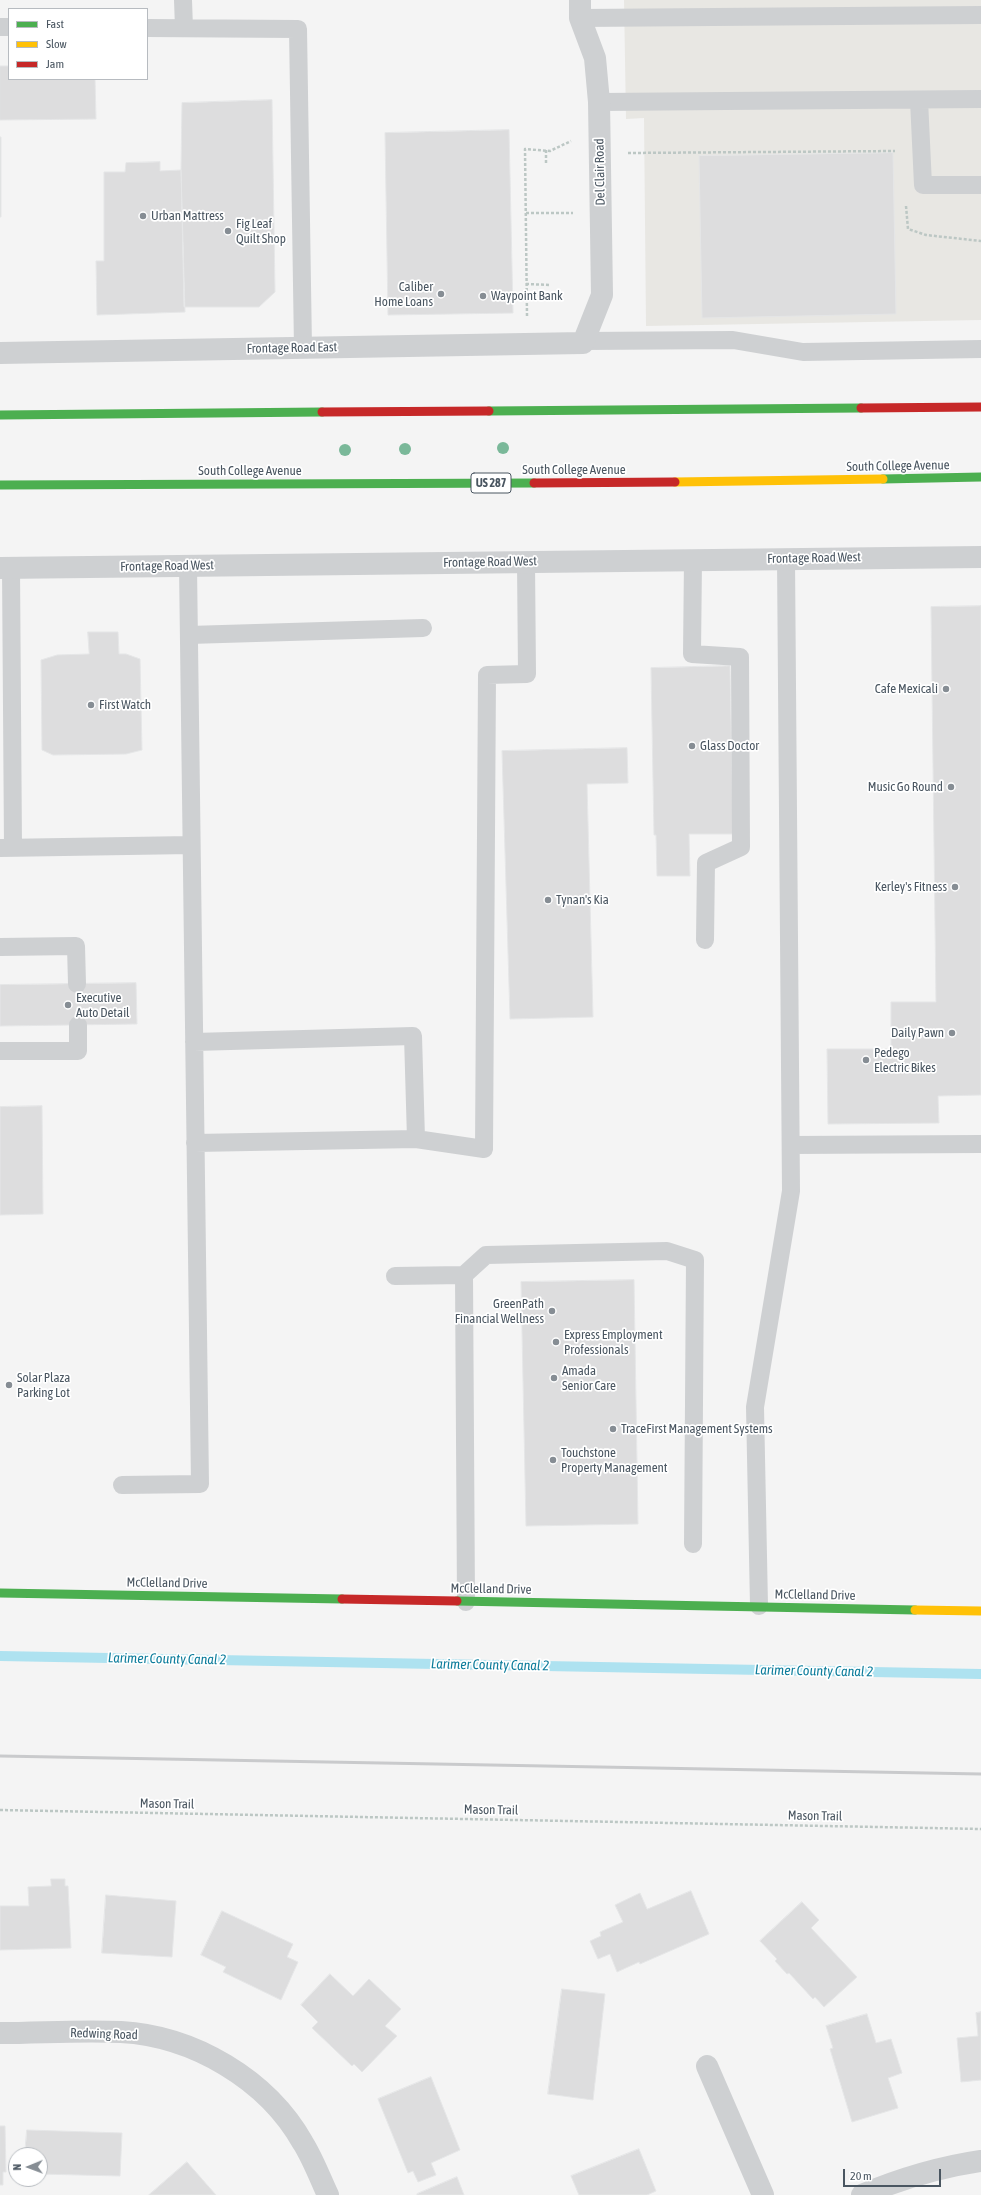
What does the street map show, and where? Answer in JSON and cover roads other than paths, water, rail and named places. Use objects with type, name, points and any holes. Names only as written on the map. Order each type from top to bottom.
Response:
[{"type":"main road","points":[[0,415],[981,407]]},
{"type":"main road","name":"South College Avenue","points":[[0,485],[596,483],[981,478]]},
{"type":"main road","name":"McClelland Drive","points":[[0,1593],[981,1611]]},
{"type":"street","name":"Del Clair Road","points":[[580,9],[595,58],[599,102],[602,295],[583,342]]},
{"type":"street","name":"Frontage Road East","points":[[0,354],[583,342]]},
{"type":"street","name":"Frontage Road West","points":[[5,568],[981,557]]},
{"type":"street","name":"Redwing Road","points":[[0,2033],[122,2032],[161,2038],[198,2051],[226,2065],[252,2083],[280,2111],[303,2142],[328,2195]]},
{"type":"street","points":[[707,2066],[763,2195]]},
{"type":"street","points":[[862,2195],[890,2183],[956,2165],[981,2161]]},
{"type":"lane","points":[[183,0],[184,28]]},
{"type":"lane","points":[[580,9],[981,15]]},
{"type":"lane","points":[[148,28],[298,29],[303,348]]},
{"type":"lane","points":[[599,102],[981,99]]},
{"type":"lane","points":[[919,100],[923,185],[981,185]]},
{"type":"lane","points":[[583,342],[733,340],[803,352],[981,349]]},
{"type":"lane","points":[[759,1606],[755,1407],[791,1191],[786,559]]},
{"type":"lane","points":[[693,560],[692,654],[740,657],[741,847],[706,863],[705,940]]},
{"type":"lane","points":[[195,1143],[416,1138],[484,1149],[487,675],[527,674],[526,562]]},
{"type":"lane","points":[[122,1484],[200,1484],[188,566]]},
{"type":"lane","points":[[5,568],[6,848],[191,845]]},
{"type":"lane","points":[[188,635],[423,628]]},
{"type":"lane","points":[[0,947],[76,946],[77,984]]},
{"type":"lane","points":[[0,1051],[78,1051],[78,1025]]},
{"type":"lane","points":[[194,1042],[414,1036],[416,1138]]},
{"type":"lane","points":[[791,1145],[981,1144]]},
{"type":"lane","points":[[395,1276],[464,1275],[486,1254],[667,1251],[695,1260],[693,1544]]},
{"type":"lane","points":[[464,1275],[466,1602]]},
{"type":"waterway","name":"Larimer County Canal 2","points":[[0,1656],[981,1674]]},
{"type":"railway","points":[[0,1756],[981,1774]]},
{"type":"place","name":"Urban Mattress","points":[[143,216]]},
{"type":"place","name":"Fig Leaf Quilt Shop","points":[[228,231]]},
{"type":"place","name":"Caliber Home Loans","points":[[441,294]]},
{"type":"place","name":"Waypoint Bank","points":[[483,296]]},
{"type":"place","name":"Cafe Mexicali","points":[[946,689]]},
{"type":"place","name":"First Watch","points":[[91,705]]},
{"type":"place","name":"Glass Doctor","points":[[692,746]]},
{"type":"place","name":"Music Go Round","points":[[951,787]]},
{"type":"place","name":"Kerley's Fitness","points":[[955,887]]},
{"type":"place","name":"Tynan's Kia","points":[[548,900]]},
{"type":"place","name":"Executive Auto Detail","points":[[68,1005]]},
{"type":"place","name":"Daily Pawn","points":[[952,1033]]},
{"type":"place","name":"Pedego Electric Bikes","points":[[866,1060]]},
{"type":"place","name":"GreenPath Financial Wellness","points":[[552,1311]]},
{"type":"place","name":"Express Employment Professionals","points":[[556,1342]]},
{"type":"place","name":"Amada Senior Care","points":[[554,1378]]},
{"type":"place","name":"Solar Plaza Parking Lot","points":[[9,1385]]},
{"type":"place","name":"TraceFirst Management Systems","points":[[613,1429]]},
{"type":"place","name":"Touchstone Property Management","points":[[553,1460]]}]
